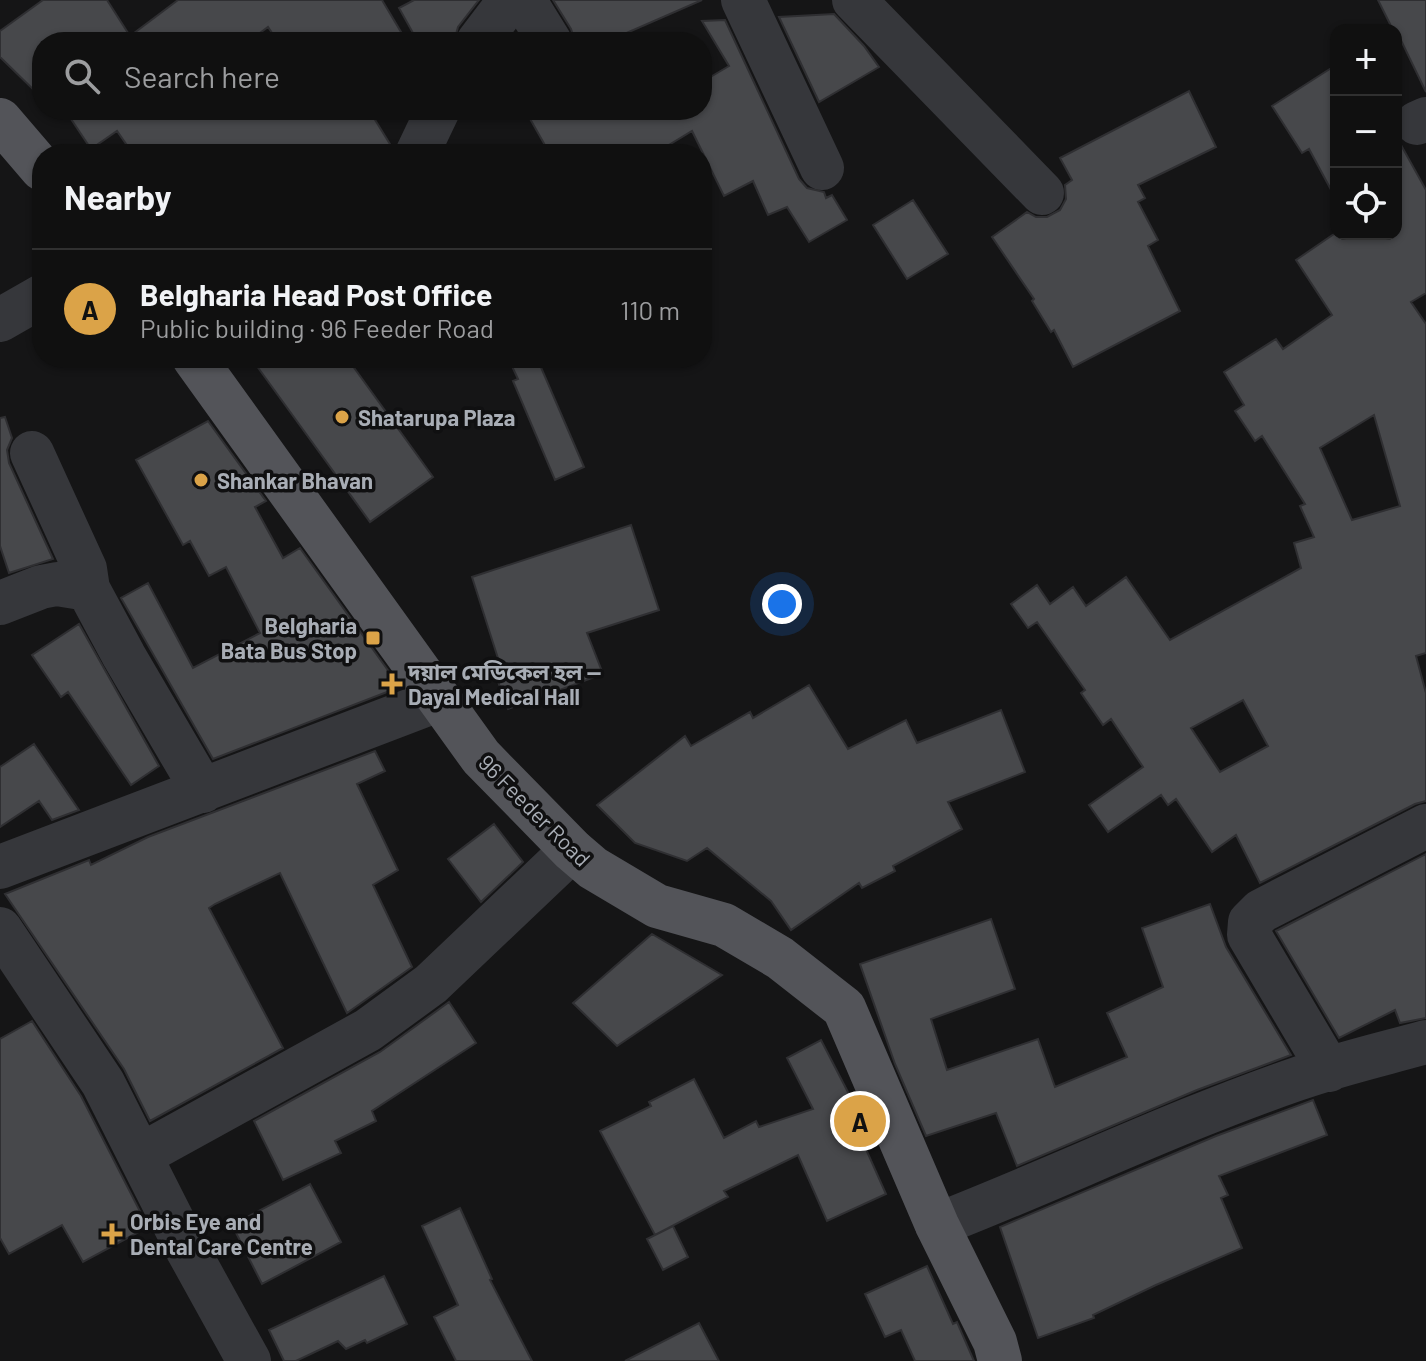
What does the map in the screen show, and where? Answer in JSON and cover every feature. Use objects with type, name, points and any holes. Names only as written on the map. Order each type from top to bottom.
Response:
[{"type":"main road","points":[[0,120],[32,157]]},
{"type":"main road","name":"96 Feeder Road","points":[[208,368],[438,700],[481,757],[572,850],[593,868],[657,906],[735,931],[780,958],[844,1008],[937,1225],[995,1342],[1000,1361]]},
{"type":"street","points":[[486,32],[510,0]]},
{"type":"street","points":[[524,0],[544,32]]},
{"type":"street","points":[[743,0],[822,168]]},
{"type":"street","points":[[854,0],[1042,193]]},
{"type":"street","points":[[422,144],[433,120]]},
{"type":"street","points":[[0,320],[32,302]]},
{"type":"street","points":[[32,453],[85,569],[88,589],[203,791]]},
{"type":"street","points":[[0,603],[49,586],[88,589]]},
{"type":"street","points":[[0,867],[438,700]]},
{"type":"street","points":[[1329,1070],[1249,935],[1250,922],[1261,911],[1426,826]]},
{"type":"street","points":[[141,1155],[368,1030],[431,984],[572,850]]},
{"type":"street","points":[[0,929],[103,1083],[186,1247],[249,1361]]},
{"type":"street","points":[[937,1225],[1126,1145],[1299,1078],[1426,1042]]},
{"type":"building","points":[[43,0],[107,0],[127,32],[32,32],[32,88],[0,57],[0,31]]},
{"type":"building","points":[[178,0],[382,0],[401,32],[271,32],[268,27],[261,32],[135,32]]},
{"type":"building","points":[[414,0],[479,0],[457,32],[412,32],[399,8]]},
{"type":"building","points":[[553,0],[702,0],[629,32],[572,32]]},
{"type":"building","points":[[1378,0],[1426,0],[1426,92],[1402,42],[1402,24],[1390,24]]},
{"type":"building","points":[[834,14],[879,67],[819,102],[779,17]]},
{"type":"building","points":[[725,20],[799,179],[807,188],[824,192],[826,198],[832,195],[847,220],[809,242],[787,207],[768,215],[753,181],[724,196],[712,172],[712,144],[698,144],[692,131],[671,144],[544,144],[531,120],[712,120],[712,76],[729,66],[712,38],[712,32],[709,32],[702,21]]},
{"type":"building","points":[[1330,69],[1330,188],[1309,149],[1302,153],[1272,106]]},
{"type":"building","points":[[1189,91],[1216,147],[1138,185],[1145,198],[1138,202],[1158,240],[1148,246],[1180,311],[1073,367],[1054,330],[1051,332],[1032,301],[1034,299],[992,237],[1027,212],[1036,217],[1047,217],[1060,210],[1066,199],[1065,185],[1072,180],[1060,158]]},
{"type":"building","points":[[72,120],[375,120],[390,144],[126,144],[117,131],[98,144],[88,144]]},
{"type":"building","points":[[1402,147],[1426,190],[1426,293],[1411,302],[1426,324],[1426,653],[1416,656],[1426,693],[1426,801],[1260,883],[1236,835],[1212,852],[1176,799],[1168,805],[1161,795],[1108,832],[1089,805],[1143,767],[1111,719],[1103,725],[1081,693],[1085,690],[1037,622],[1028,628],[1011,604],[1037,585],[1050,604],[1073,587],[1086,606],[1126,577],[1170,640],[1301,568],[1294,543],[1314,537],[1300,506],[1305,504],[1262,436],[1255,441],[1235,411],[1244,405],[1224,372],[1276,339],[1283,349],[1332,315],[1296,260],[1330,237],[1330,240],[1402,240]],"holes":[[[1374,415],[1400,506],[1352,520],[1320,448]],[[1243,700],[1268,746],[1220,772],[1191,728]]]},
{"type":"building","points":[[913,200],[948,254],[907,279],[873,225]]},
{"type":"building","name":"Shatarupa Plaza","points":[[258,368],[354,368],[433,477],[370,522]]},
{"type":"building","points":[[513,368],[541,368],[584,467],[555,480],[513,381],[518,379]]},
{"type":"building","points":[[5,417],[12,438],[7,450],[9,463],[53,559],[9,573],[0,546],[0,418]]},
{"type":"building","points":[[208,421],[266,501],[255,507],[283,558],[300,548],[400,687],[213,759],[121,598],[148,583],[193,668],[260,633],[226,567],[209,576],[190,541],[183,545],[136,460]]},
{"type":"building","points":[[631,525],[659,610],[587,633],[603,674],[508,709],[496,676],[503,674],[472,577]]},
{"type":"building","points":[[79,624],[159,766],[131,785],[68,692],[61,697],[32,655]]},
{"type":"building","points":[[809,685],[848,749],[906,720],[917,743],[1001,710],[1025,772],[948,802],[962,829],[893,866],[895,871],[862,888],[859,883],[791,930],[771,901],[707,848],[687,861],[635,843],[597,805],[685,736],[691,746],[750,712],[753,718]]},
{"type":"building","points":[[34,744],[79,810],[52,820],[39,801],[0,827],[0,767]]},
{"type":"building","points":[[375,751],[385,771],[357,784],[398,870],[373,885],[412,967],[347,1013],[280,873],[215,904],[209,908],[283,1048],[150,1121],[124,1069],[5,894],[89,860],[91,865],[148,837]]},
{"type":"building","points":[[494,824],[523,862],[481,902],[448,859]]},
{"type":"building","points":[[1426,854],[1426,1018],[1400,1023],[1395,1010],[1339,1038],[1276,931]]},
{"type":"building","points":[[1210,904],[1226,947],[1291,1055],[1197,1090],[1017,1166],[996,1113],[926,1136],[895,1064],[860,964],[991,919],[1015,989],[931,1019],[947,1070],[1038,1039],[1055,1087],[1127,1057],[1107,1013],[1163,987],[1142,928]]},
{"type":"building","points":[[652,934],[722,975],[617,1046],[573,1003]]},
{"type":"building","points":[[449,1002],[476,1043],[372,1111],[376,1121],[335,1141],[341,1153],[283,1180],[254,1121],[380,1052]]},
{"type":"building","points":[[32,1021],[81,1096],[148,1227],[83,1262],[62,1225],[9,1254],[0,1238],[0,1039]]},
{"type":"building","points":[[821,1040],[850,1096],[854,1095],[875,1143],[865,1147],[886,1194],[827,1221],[798,1155],[724,1191],[728,1197],[655,1235],[600,1131],[651,1106],[649,1102],[694,1079],[724,1138],[756,1121],[759,1127],[813,1109],[787,1058]]},
{"type":"building","points":[[1313,1100],[1327,1135],[1219,1176],[1228,1195],[1221,1198],[1242,1248],[1156,1285],[1093,1315],[1094,1318],[1038,1338],[1000,1227],[1216,1136]]},
{"type":"building","points":[[310,1184],[341,1242],[262,1284],[232,1225]]},
{"type":"building","points":[[460,1208],[490,1280],[532,1361],[456,1361],[434,1317],[458,1305],[422,1226]]},
{"type":"building","points":[[673,1226],[688,1257],[663,1270],[647,1239]]},
{"type":"building","points":[[927,1266],[953,1324],[957,1322],[974,1361],[915,1361],[901,1330],[885,1337],[865,1294]]},
{"type":"building","points":[[384,1276],[407,1324],[367,1343],[365,1340],[346,1349],[338,1341],[296,1361],[284,1361],[269,1330]]},
{"type":"building","points":[[699,1323],[719,1361],[625,1361]]},
{"type":"place","name":"Shatarupa Plaza","points":[[342,417]]},
{"type":"place","name":"Shankar Bhavan","points":[[201,480]]},
{"type":"place","name":"Belgharia Bata Bus Stop","points":[[373,638]]},
{"type":"place","name":"দয়াল মেডিকেল হল — Dayal Medical Hall","points":[[392,684]]},
{"type":"place","name":"Belgharia Head Post Office","points":[[860,1121]]},
{"type":"place","name":"Orbis Eye and Dental Care Centre","points":[[112,1234]]}]
